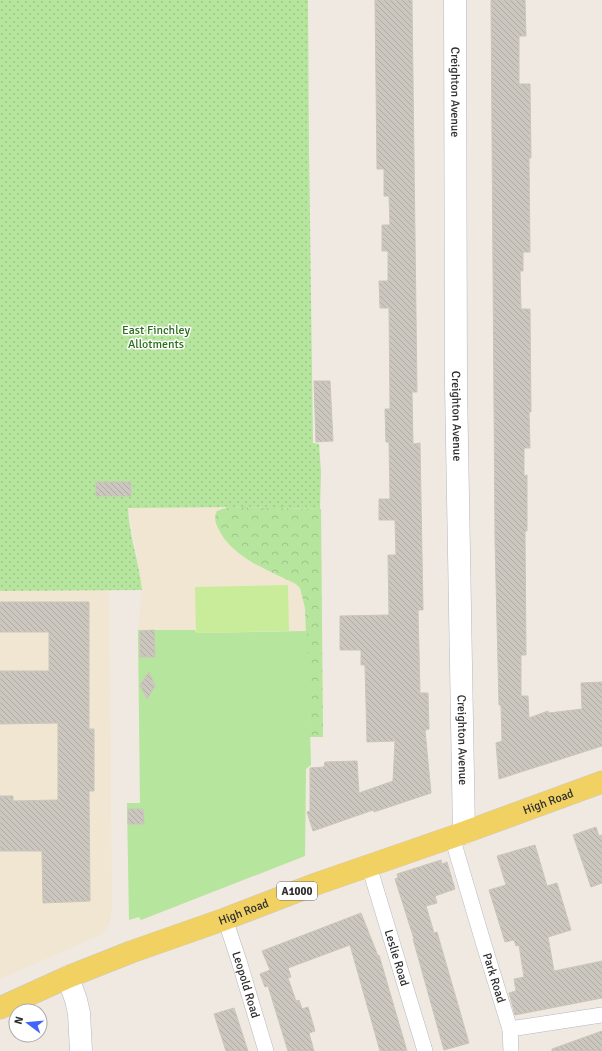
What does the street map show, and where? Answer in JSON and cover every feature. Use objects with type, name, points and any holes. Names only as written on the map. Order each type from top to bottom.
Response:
[{"type":"main road","name":"High Road","points":[[0,1008],[68,977],[131,952],[602,782]]},
{"type":"street","name":"Creighton Avenue","points":[[455,0],[458,835]]},
{"type":"street","name":"Park Road","points":[[458,835],[482,938],[510,1029],[511,1051]]},
{"type":"street","name":"Leslie Road","points":[[369,866],[425,1051]]},
{"type":"street","name":"Leopold Road","points":[[225,919],[266,1051]]},
{"type":"street","points":[[68,977],[79,1013],[81,1051]]},
{"type":"street","points":[[510,1029],[602,1015]]},
{"type":"shaded area","points":[[229,507],[321,509],[323,737],[310,737],[311,765],[306,769],[305,856],[141,920],[139,917],[129,920],[127,803],[140,803],[138,630],[142,590],[128,508]]},
{"type":"shaded area","points":[[109,590],[112,908],[110,920],[107,928],[100,935],[0,979],[0,591]]},
{"type":"green space","name":"East Finchley Allotments","points":[[0,0],[308,0],[313,443],[319,444],[321,472],[320,509],[229,507],[128,508],[130,528],[142,590],[0,591]]},
{"type":"green space","points":[[229,507],[321,509],[323,737],[310,737],[305,608],[300,588],[296,584],[263,568],[241,555],[224,538],[216,524],[215,515],[217,511]]},
{"type":"green space","points":[[288,585],[289,631],[196,633],[195,587]]},
{"type":"green space","points":[[138,630],[195,630],[196,633],[307,631],[311,765],[306,769],[305,856],[141,920],[139,917],[129,920],[127,803],[140,803]]},
{"type":"building","points":[[375,0],[412,0],[417,392],[412,392],[413,444],[420,443],[423,610],[418,610],[420,693],[428,693],[429,729],[425,730],[431,793],[374,812],[373,810],[313,831],[307,812],[310,811],[310,768],[324,767],[325,762],[357,761],[359,793],[393,781],[395,741],[367,742],[365,665],[361,665],[361,650],[340,650],[340,616],[389,615],[388,555],[396,555],[395,520],[379,520],[379,499],[390,499],[389,442],[386,442],[385,409],[390,409],[389,308],[380,308],[379,281],[388,281],[388,251],[382,251],[382,225],[390,225],[389,196],[384,196],[384,169],[377,169]]},
{"type":"building","points":[[491,0],[525,0],[526,36],[519,36],[519,84],[530,84],[530,252],[523,252],[523,271],[520,271],[521,309],[530,309],[531,412],[529,412],[530,448],[524,448],[524,476],[527,475],[527,531],[525,531],[526,655],[521,655],[521,696],[528,696],[529,718],[548,711],[549,713],[582,709],[581,683],[602,682],[602,746],[499,779],[496,743],[502,741],[501,705],[499,705],[495,540]]},
{"type":"building","points":[[314,381],[330,381],[333,441],[316,442]]},
{"type":"building","points":[[96,482],[131,482],[131,496],[96,496]]},
{"type":"building","points":[[0,602],[89,602],[89,729],[94,729],[94,791],[89,791],[90,901],[43,903],[42,851],[0,851],[0,796],[13,796],[13,801],[58,800],[58,723],[0,724],[0,671],[49,671],[49,632],[0,632]]},
{"type":"building","points":[[154,630],[155,657],[140,657],[140,631]]},
{"type":"building","points":[[149,672],[155,686],[147,699],[140,685]]},
{"type":"building","points":[[128,809],[143,809],[144,824],[128,824]]},
{"type":"building","points":[[596,827],[599,836],[602,835],[602,883],[591,887],[573,835]]},
{"type":"building","points":[[535,845],[547,886],[557,883],[571,930],[548,937],[554,971],[602,961],[602,998],[515,1015],[509,993],[516,991],[514,979],[524,977],[519,945],[516,946],[514,940],[505,942],[489,890],[506,885],[497,856]]},
{"type":"building","points":[[441,860],[442,864],[447,862],[455,889],[435,896],[437,903],[426,906],[434,933],[437,932],[469,1043],[444,1050],[414,939],[395,879],[398,878],[397,874]]},
{"type":"building","points":[[361,913],[378,956],[379,955],[407,1051],[380,1051],[350,945],[288,968],[291,977],[288,978],[296,1001],[299,1000],[302,1009],[308,1007],[315,1031],[309,1033],[314,1051],[288,1051],[268,986],[265,987],[260,974],[270,970],[262,951]]},
{"type":"building","points":[[234,1008],[248,1051],[226,1051],[214,1014]]},
{"type":"building","points":[[602,1031],[602,1051],[552,1051],[552,1049]]}]
